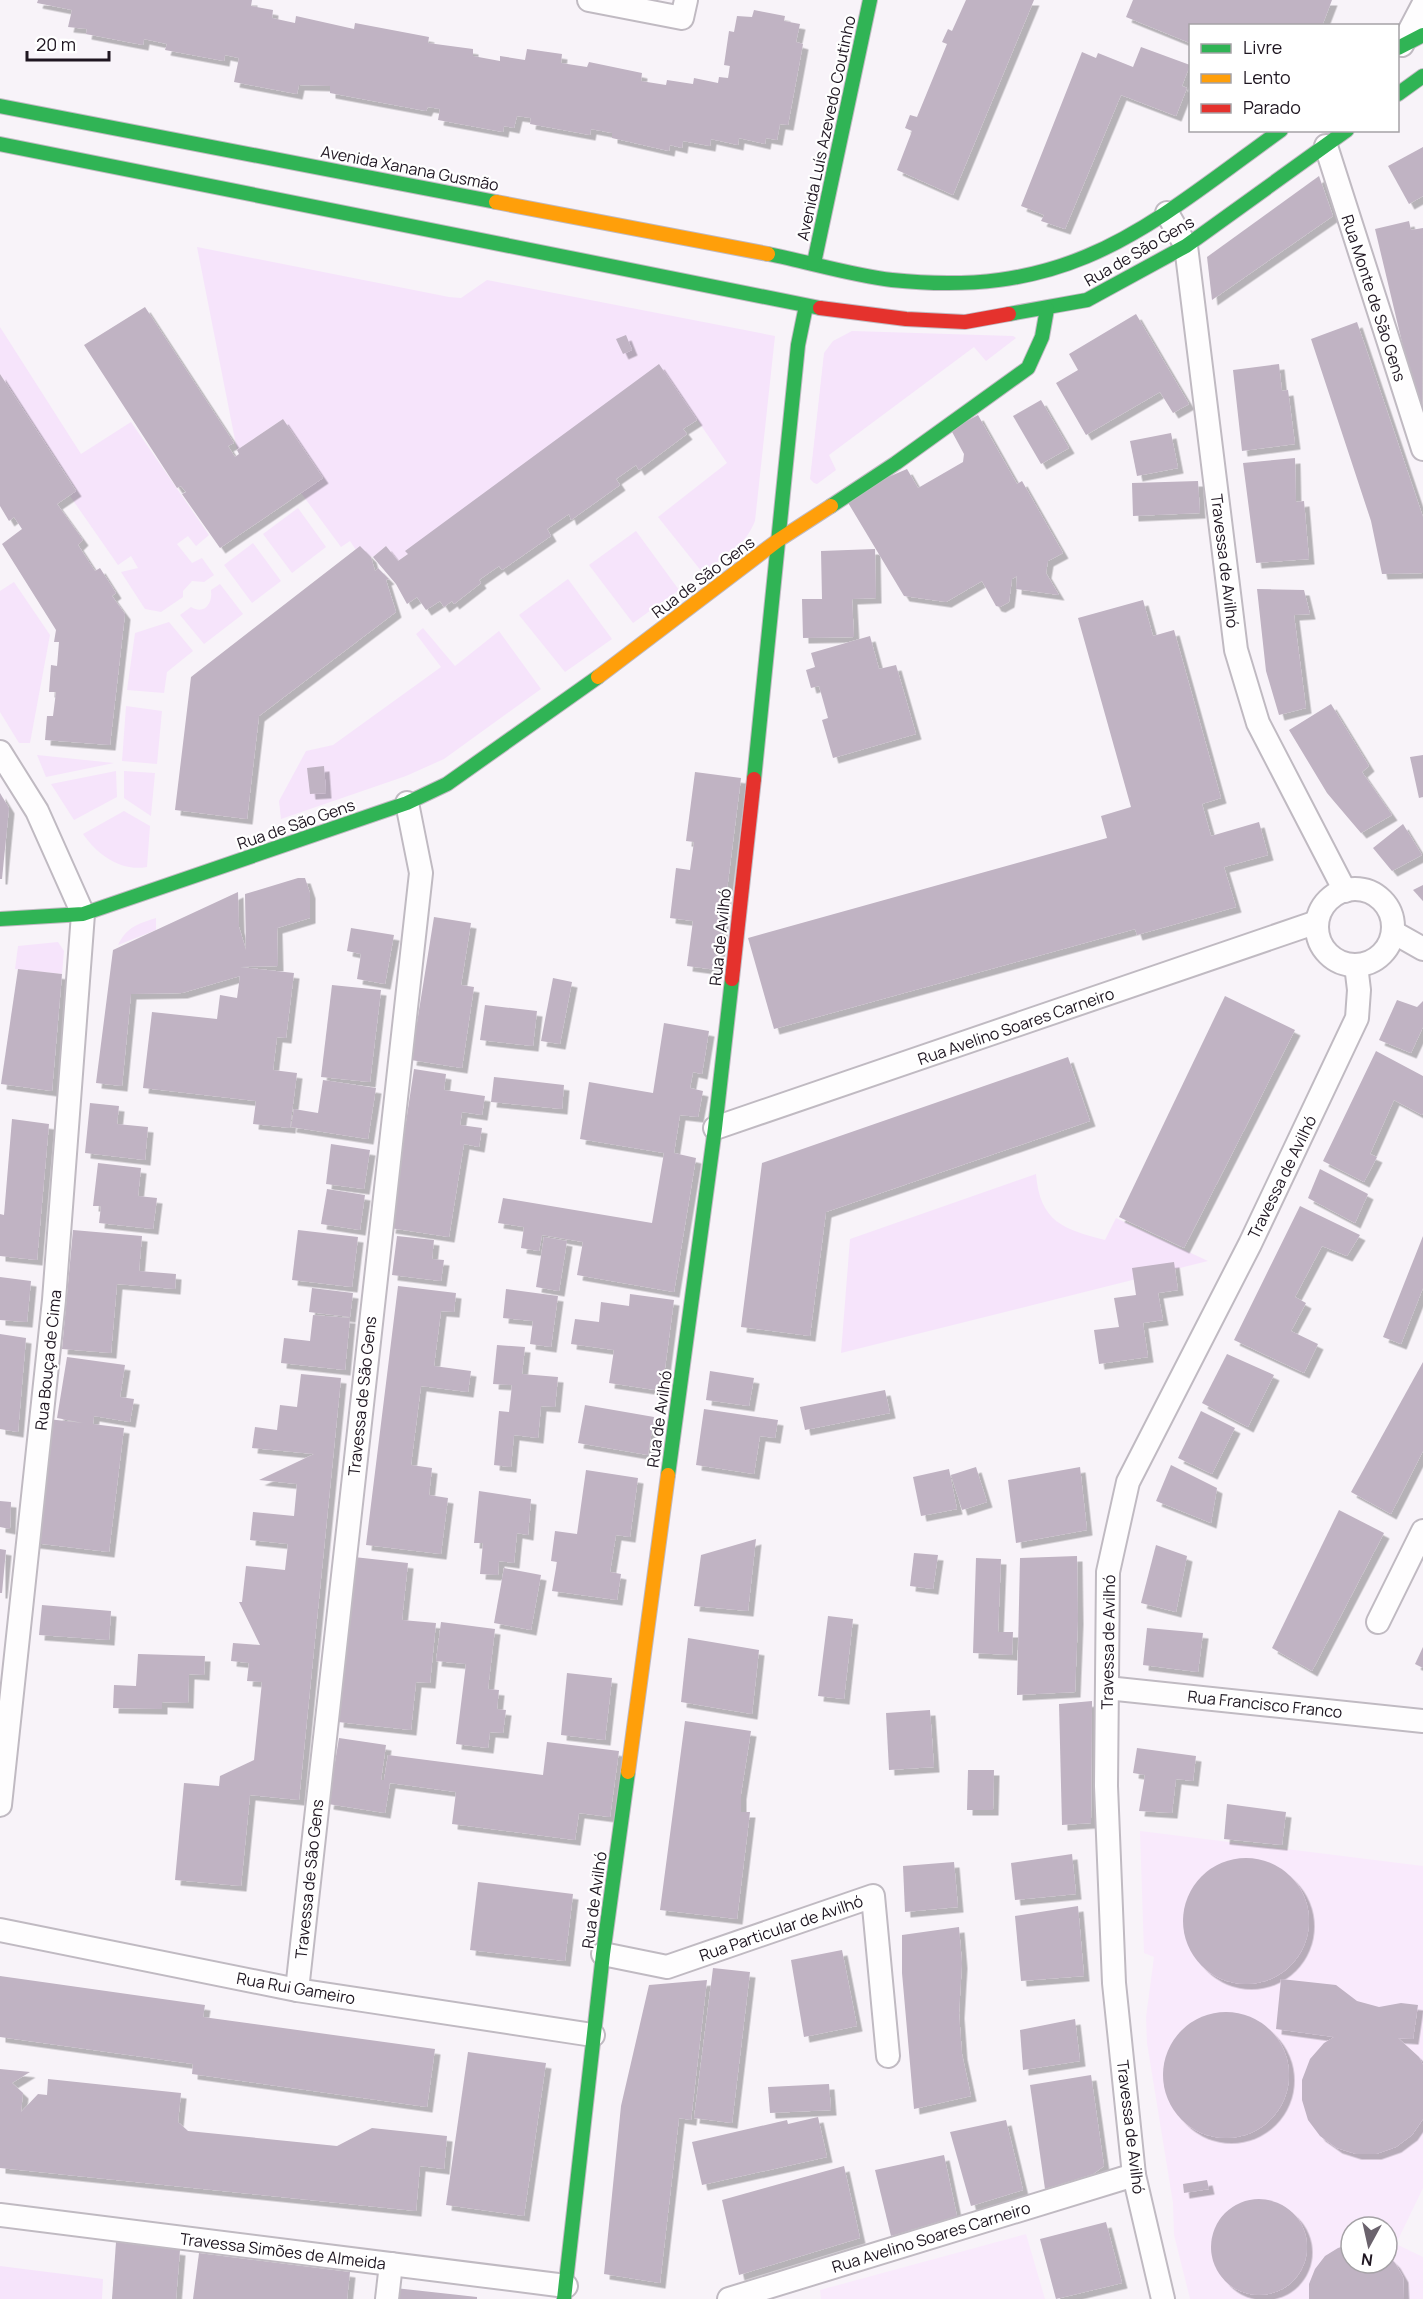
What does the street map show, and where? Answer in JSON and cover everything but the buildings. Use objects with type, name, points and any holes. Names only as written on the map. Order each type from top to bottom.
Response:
[{"type":"main road","name":"Avenida Luís Azevedo Coutinho","points":[[813,268],[870,0]]},
{"type":"main road","points":[[1400,46],[1423,35]]},
{"type":"main road","points":[[1399,93],[1423,76]]},
{"type":"main road","name":"Avenida Xanana Gusmão","points":[[0,106],[813,268],[899,282],[945,285],[1006,281],[1042,274]]},
{"type":"main road","name":"Rua de São Gens","points":[[1042,274],[1113,246],[1167,213],[1278,132]]},
{"type":"main road","name":"Rua de São Gens","points":[[0,920],[83,914],[407,803],[466,772],[551,712],[777,542],[896,463],[1028,368],[1042,337],[1047,309],[1087,300],[1186,246],[1344,132]]},
{"type":"main road","points":[[0,144],[906,319],[965,322],[1047,309]]},
{"type":"main road","name":"Rua de Avilhó","points":[[565,2293],[603,1954],[715,1128],[768,656],[777,542],[798,345],[807,300]]},
{"type":"street","points":[[589,0],[682,18],[686,0]]},
{"type":"street","points":[[1400,46],[1423,5]]},
{"type":"street","name":"Rua Monte de São Gens","points":[[1326,146],[1423,449]]},
{"type":"street","name":"Travessa de Avilhó","points":[[1167,213],[1186,246],[1236,650],[1258,723],[1345,891]]},
{"type":"street","points":[[0,752],[37,811],[83,914]]},
{"type":"street","name":"Travessa de São Gens","points":[[297,1990],[422,873],[407,803]]},
{"type":"street","points":[[1357,889],[1370,892],[1380,899],[1388,909],[1393,932],[1388,946],[1379,956],[1356,965],[1345,964],[1326,952],[1317,933],[1317,922],[1326,902],[1345,891],[1357,889]]},
{"type":"street","name":"Rua Bouça de Cima","points":[[0,1805],[54,1300],[83,914]]},
{"type":"street","name":"Rua Avelino Soares Carneiro","points":[[715,1128],[1317,922]]},
{"type":"street","points":[[1393,932],[1423,949]]},
{"type":"street","name":"Travessa de Avilhó","points":[[1163,2299],[1134,2175],[1114,1983],[1106,1786],[1108,1572],[1128,1482],[1250,1244],[1346,1045],[1357,1018],[1359,990],[1356,965]]},
{"type":"street","points":[[1378,1622],[1423,1531]]},
{"type":"street","name":"Rua Francisco Franco","points":[[1107,1688],[1423,1721]]},
{"type":"street","name":"Rua Particular de Avilhó","points":[[603,1954],[667,1967],[873,1896],[888,2056]]},
{"type":"street","name":"Rua Rui Gameiro","points":[[0,1930],[297,1990],[593,2035]]},
{"type":"street","name":"Rua Avelino Soares Carneiro","points":[[729,2299],[1134,2175]]},
{"type":"street","name":"Travessa Simões de Almeida","points":[[0,2215],[391,2264],[565,2293]]},
{"type":"street","points":[[387,2299],[391,2264]]},
{"type":"shaded area","points":[[197,247],[449,297],[461,298],[487,280],[775,336],[755,521],[751,530],[733,550],[702,572],[658,517],[727,463],[659,365],[406,551],[408,554],[398,561],[386,546],[373,557],[356,550],[350,541],[341,547],[301,493],[323,478],[283,419],[237,450]]},
{"type":"shaded area","points":[[0,327],[81,454],[131,422],[209,535],[196,546],[188,536],[177,544],[192,563],[202,558],[214,575],[204,582],[192,581],[183,591],[183,597],[161,612],[145,609],[121,572],[138,568],[131,556],[118,565],[70,496],[76,490],[0,374]]},
{"type":"shaded area","points":[[852,331],[1013,336],[1016,338],[986,361],[974,347],[829,455],[836,470],[817,484],[810,479],[824,353],[833,341]]},
{"type":"shaded area","points":[[298,508],[326,547],[292,573],[263,534]]},
{"type":"shaded area","points":[[636,531],[679,590],[633,623],[589,565]]},
{"type":"shaded area","points":[[253,543],[281,581],[252,603],[224,565]]},
{"type":"shaded area","points":[[568,579],[612,639],[565,672],[519,615]]},
{"type":"shaded area","points":[[14,582],[50,635],[30,743],[19,743],[0,712],[0,591]]},
{"type":"shaded area","points":[[220,584],[243,614],[204,644],[180,615],[191,607],[200,610],[207,607],[211,600],[211,590]]},
{"type":"shaded area","points":[[169,622],[193,651],[167,672],[164,693],[127,690],[135,633]]},
{"type":"shaded area","points":[[423,628],[455,666],[499,631],[541,689],[444,759],[406,776],[281,819],[279,801],[306,751],[333,745],[441,667],[416,634]]},
{"type":"shaded area","points":[[126,706],[162,711],[157,764],[122,761]]},
{"type":"shaded area","points":[[37,755],[114,763],[46,777]]},
{"type":"shaded area","points":[[116,771],[117,797],[74,820],[51,784]]},
{"type":"shaded area","points":[[124,771],[155,773],[151,816],[124,798]]},
{"type":"shaded area","points":[[124,811],[150,826],[147,867],[128,867],[110,860],[102,855],[83,834]]},
{"type":"shaded area","points":[[156,918],[156,930],[118,945],[133,927]]},
{"type":"shaded area","points":[[58,942],[64,951],[62,974],[15,969],[18,946]]},
{"type":"shaded area","points":[[1036,1174],[1038,1190],[1043,1203],[1056,1221],[1066,1227],[1105,1240],[1116,1218],[1208,1261],[841,1353],[850,1239]]},
{"type":"shaded area","points":[[1140,1831],[1423,1866],[1423,2188],[1399,2238],[1399,2215],[1339,2215],[1339,2275],[1399,2275],[1399,2245],[1423,2257],[1423,2299],[1190,2299],[1174,2235],[1173,2203],[1147,2043],[1146,2017],[1154,1957],[1144,1953]]},
{"type":"shaded area","points":[[1026,2234],[1045,2299],[821,2299],[820,2290]]},
{"type":"shaded area","points":[[0,2266],[103,2279],[102,2299],[0,2299]]},
{"type":"traffic: fast","points":[[814,263],[870,0]]},
{"type":"traffic: fast","points":[[1399,47],[1423,35]]},
{"type":"traffic: fast","points":[[1399,93],[1423,76]]},
{"type":"traffic: fast","points":[[0,106],[496,202]]},
{"type":"traffic: fast","points":[[768,254],[876,278],[955,283],[1010,278],[1059,267],[1103,249],[1146,226],[1278,132]]},
{"type":"traffic: fast","points":[[1009,314],[1087,300],[1186,246],[1344,132]]},
{"type":"traffic: fast","points":[[0,144],[820,308]]},
{"type":"traffic: fast","points":[[754,779],[798,345],[806,306]]},
{"type":"traffic: fast","points":[[831,506],[896,463],[1028,368],[1042,337],[1047,309]]},
{"type":"traffic: fast","points":[[0,919],[83,914],[407,803],[447,784],[598,677]]},
{"type":"traffic: fast","points":[[668,1475],[715,1128],[732,979]]},
{"type":"traffic: fast","points":[[564,2299],[603,1954],[628,1772]]},
{"type":"traffic: slow","points":[[496,202],[768,254]]},
{"type":"traffic: slow","points":[[598,677],[777,541],[831,506]]},
{"type":"traffic: slow","points":[[628,1772],[668,1475]]},
{"type":"traffic: jam","points":[[820,308],[906,319],[965,322],[1009,314]]},
{"type":"traffic: jam","points":[[732,979],[754,779]]}]
